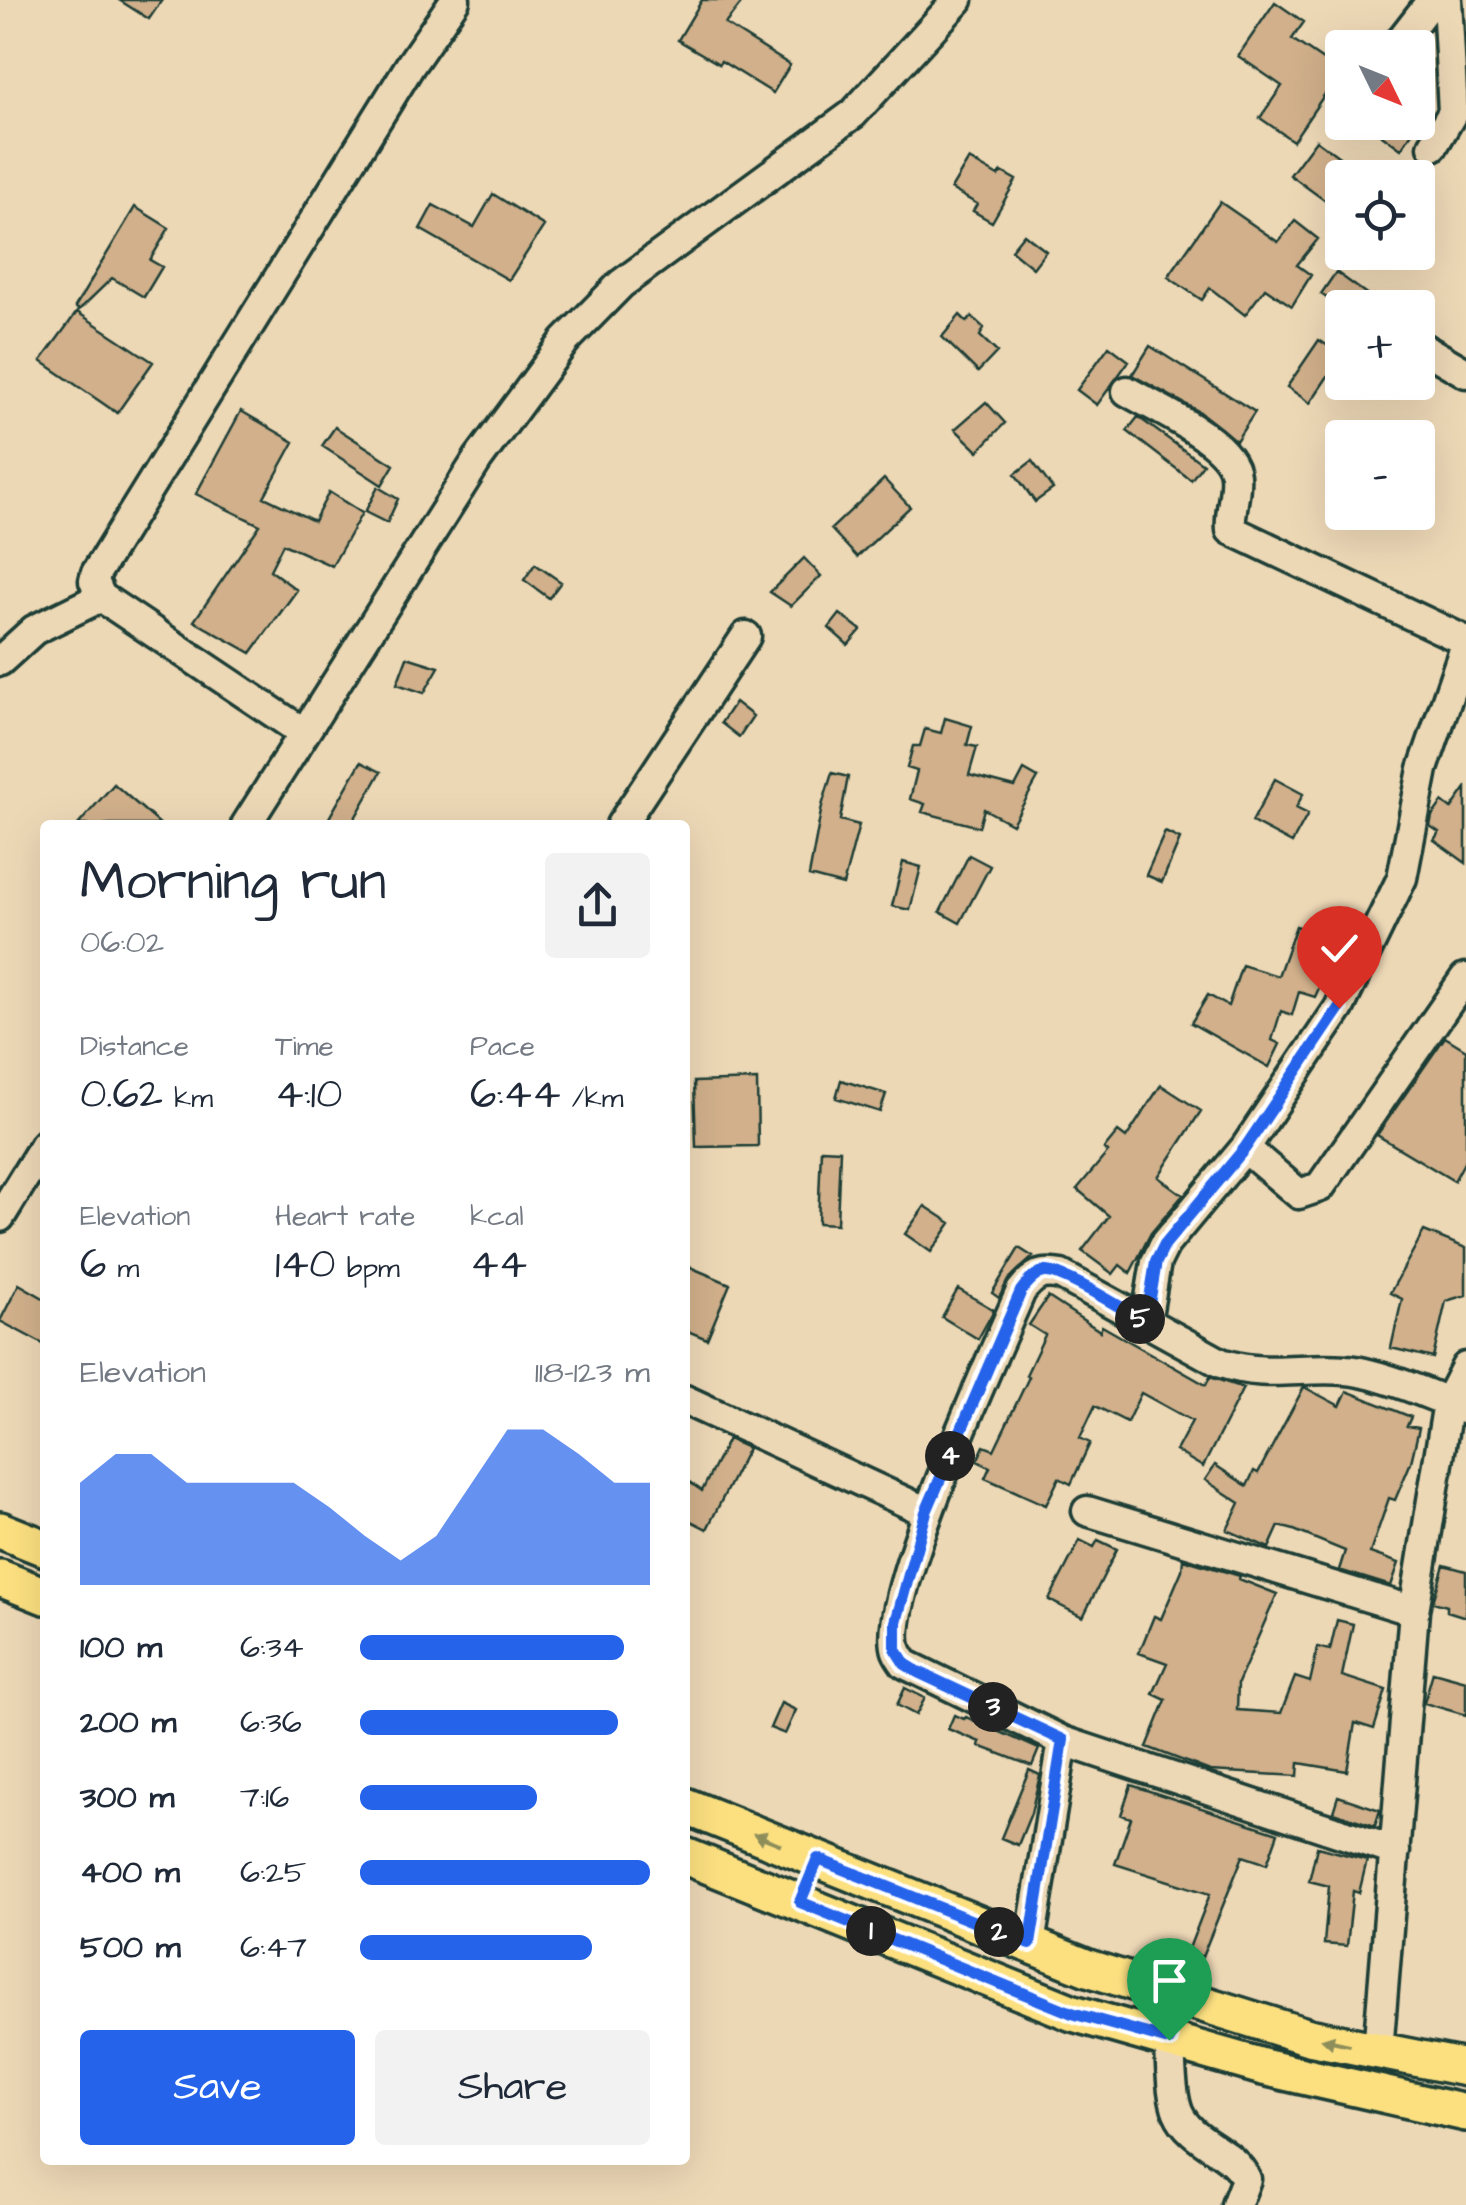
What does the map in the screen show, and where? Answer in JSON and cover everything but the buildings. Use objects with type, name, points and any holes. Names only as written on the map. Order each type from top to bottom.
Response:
[{"type":"main road","points":[[0,1530],[40,1546]]},
{"type":"main road","points":[[0,1578],[40,1594]]},
{"type":"main road","points":[[690,1808],[1088,1968],[1309,2037],[1466,2068]]},
{"type":"main road","points":[[690,1858],[1072,2013],[1264,2067],[1466,2113]]},
{"type":"main road","points":[[800,1902],[818,1859]]},
{"type":"street","points":[[304,733],[102,597],[94,582],[411,64],[455,0]]},
{"type":"street","points":[[249,820],[478,459],[565,341],[621,284],[853,114],[958,0]]},
{"type":"street","points":[[1409,30],[1432,0]]},
{"type":"street","points":[[1434,146],[1454,112],[1446,0]]},
{"type":"street","points":[[1435,356],[1466,373]]},
{"type":"street","points":[[1127,391],[1230,457],[1236,477],[1231,530],[1466,642],[1423,769],[1402,878],[1339,1008],[1245,1148],[1165,1244],[1156,1262],[1146,1322]]},
{"type":"street","points":[[0,661],[34,630],[102,597]]},
{"type":"street","points":[[623,820],[746,636]]},
{"type":"street","points":[[1245,1148],[1299,1194],[1320,1187],[1465,978]]},
{"type":"street","points":[[4,1202],[40,1151]]},
{"type":"street","points":[[1395,1851],[1063,1740],[905,1664],[896,1650],[896,1622],[926,1512],[1021,1291],[1032,1278],[1044,1272],[1061,1275],[1221,1363],[1265,1373],[1352,1370],[1457,1406]]},
{"type":"street","points":[[1378,2051],[1414,1611],[1466,1367]]},
{"type":"street","points":[[690,1402],[926,1512]]},
{"type":"street","points":[[1086,1511],[1414,1611]]},
{"type":"street","points":[[1030,1944],[1063,1740]]},
{"type":"street","points":[[1169,2040],[1178,2112],[1190,2129],[1239,2165],[1246,2179],[1236,2205]]},
{"type":"route","points":[[1169,2040],[1072,2013],[800,1902],[818,1859],[1030,1944],[1063,1740],[918,1672],[905,1664],[896,1650],[896,1622],[926,1512],[1021,1291],[1032,1278],[1044,1272],[1061,1275],[1146,1322],[1156,1262],[1165,1244],[1245,1148],[1339,1008]]}]
